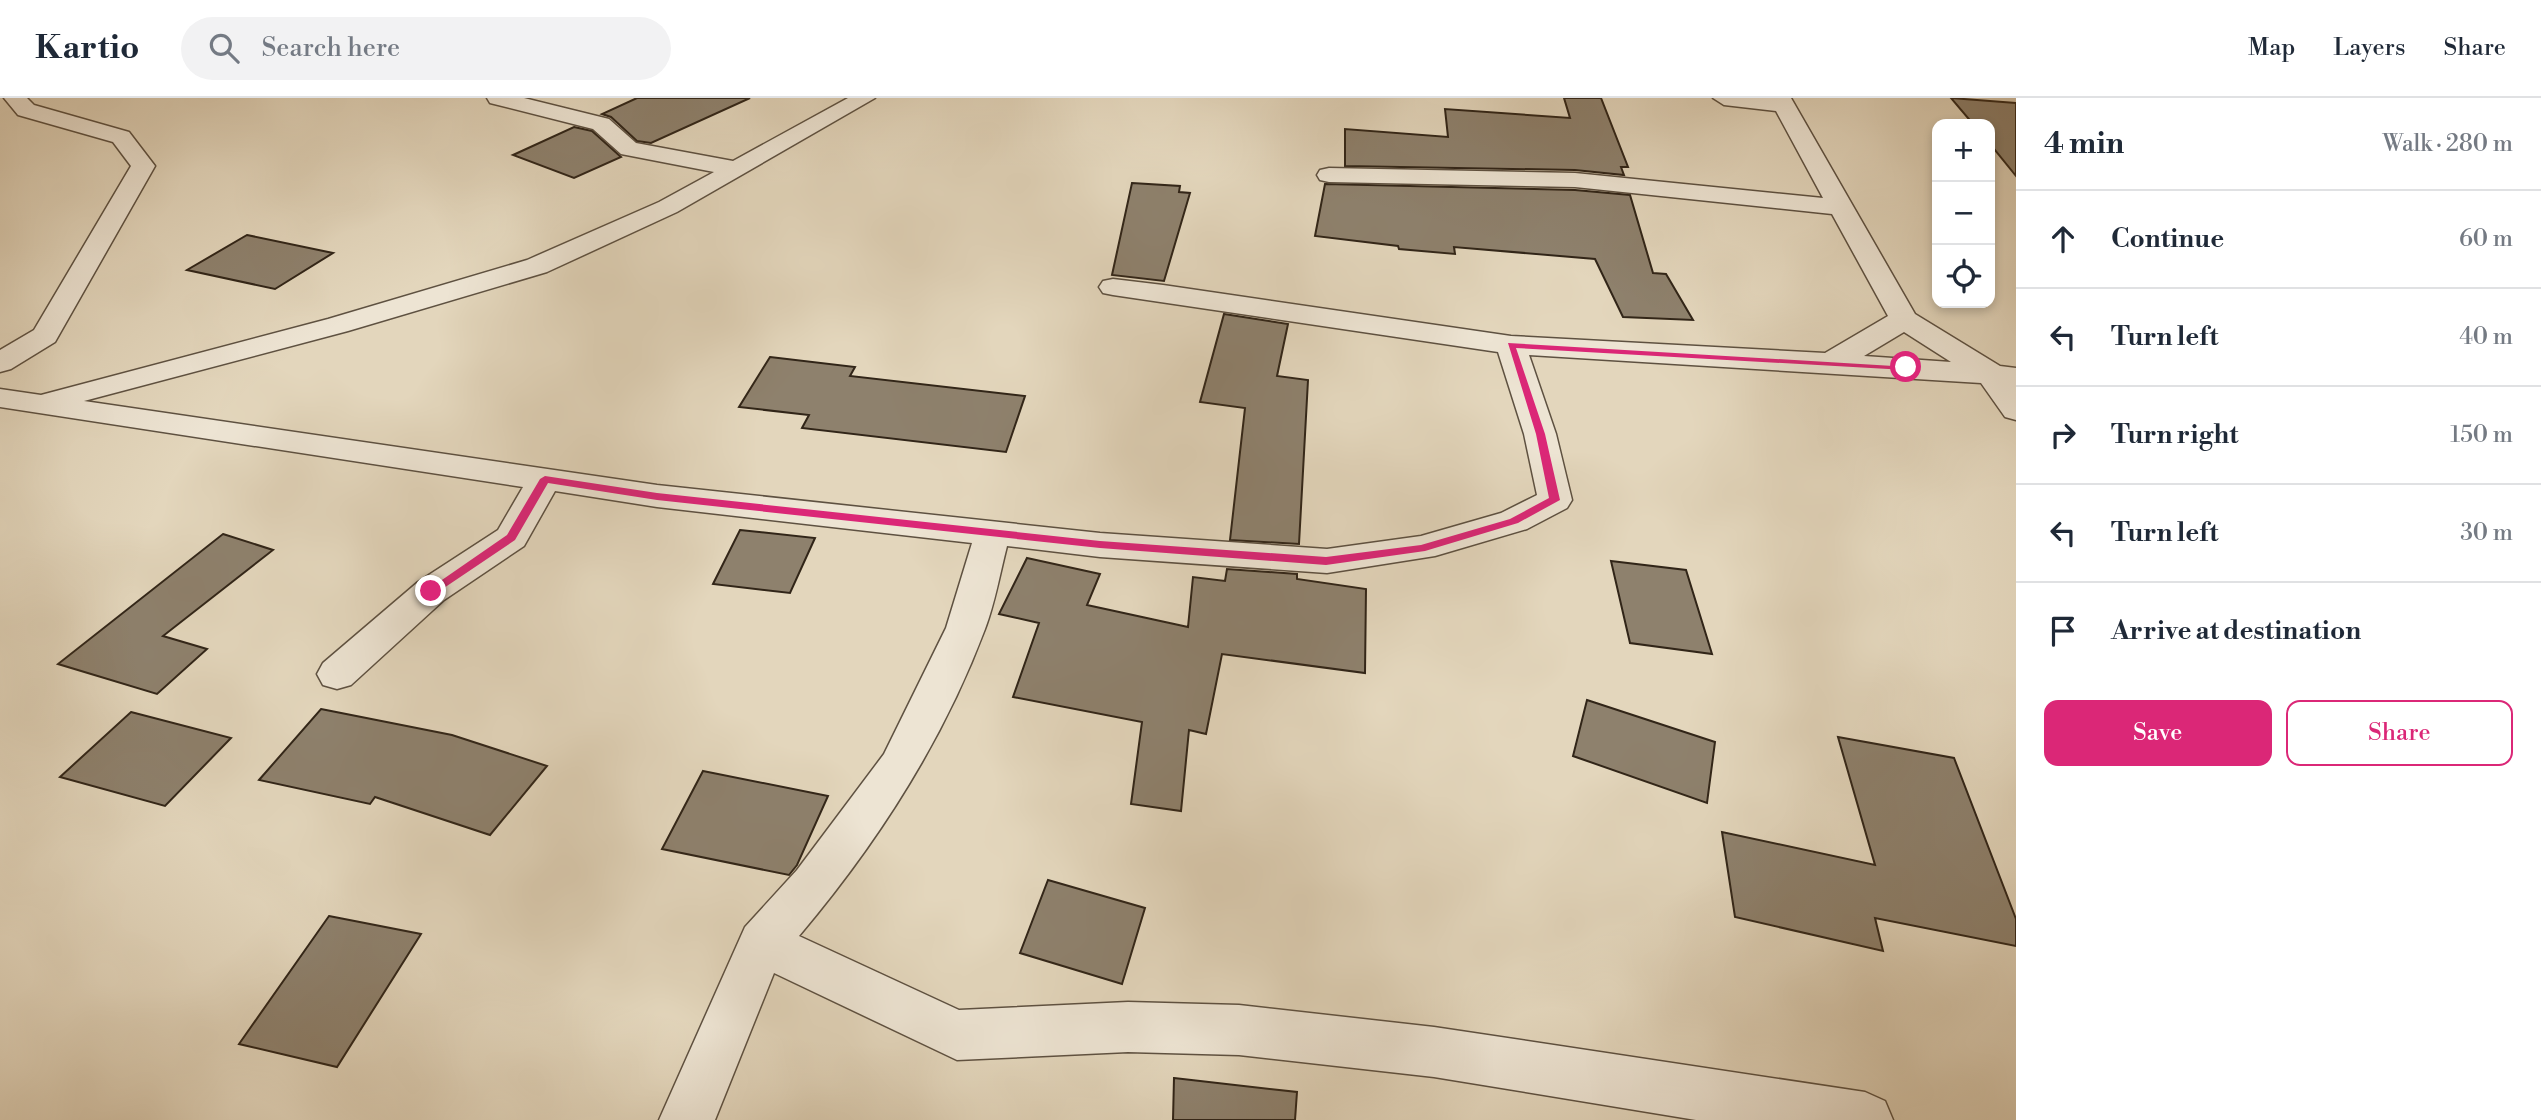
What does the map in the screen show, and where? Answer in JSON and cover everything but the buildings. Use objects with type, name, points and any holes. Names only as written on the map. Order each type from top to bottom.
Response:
[{"type":"street","points":[[0,363],[45,336],[143,166],[121,137],[26,110],[15,98]]},
{"type":"street","points":[[498,98],[601,124],[629,149],[738,169]]},
{"type":"street","points":[[39,402],[338,325],[537,266],[668,207],[864,98]]},
{"type":"street","points":[[1724,98],[1782,102],[1904,319],[2002,375],[2016,410]]},
{"type":"street","points":[[1329,175],[1575,180],[1841,207]]},
{"type":"street","points":[[1112,287],[1248,303],[1370,326],[1511,345],[2002,375]]},
{"type":"street","points":[[1829,364],[1904,319]]},
{"type":"street","points":[[0,398],[657,496],[1100,545],[1326,561],[1422,548],[1514,521],[1555,500],[1540,434],[1511,345]]},
{"type":"street","points":[[337,674],[431,591],[511,538],[545,479]]},
{"type":"street","points":[[687,1120],[762,943],[814,884],[900,765],[966,628],[993,533]]},
{"type":"street","points":[[762,943],[957,1035],[1128,1027],[1239,1030],[1434,1052],[1864,1120]]},
{"type":"route","points":[[431,591],[511,538],[545,479],[657,496],[1100,545],[1326,561],[1422,548],[1514,521],[1555,500],[1540,434],[1511,345],[1906,367]]}]
